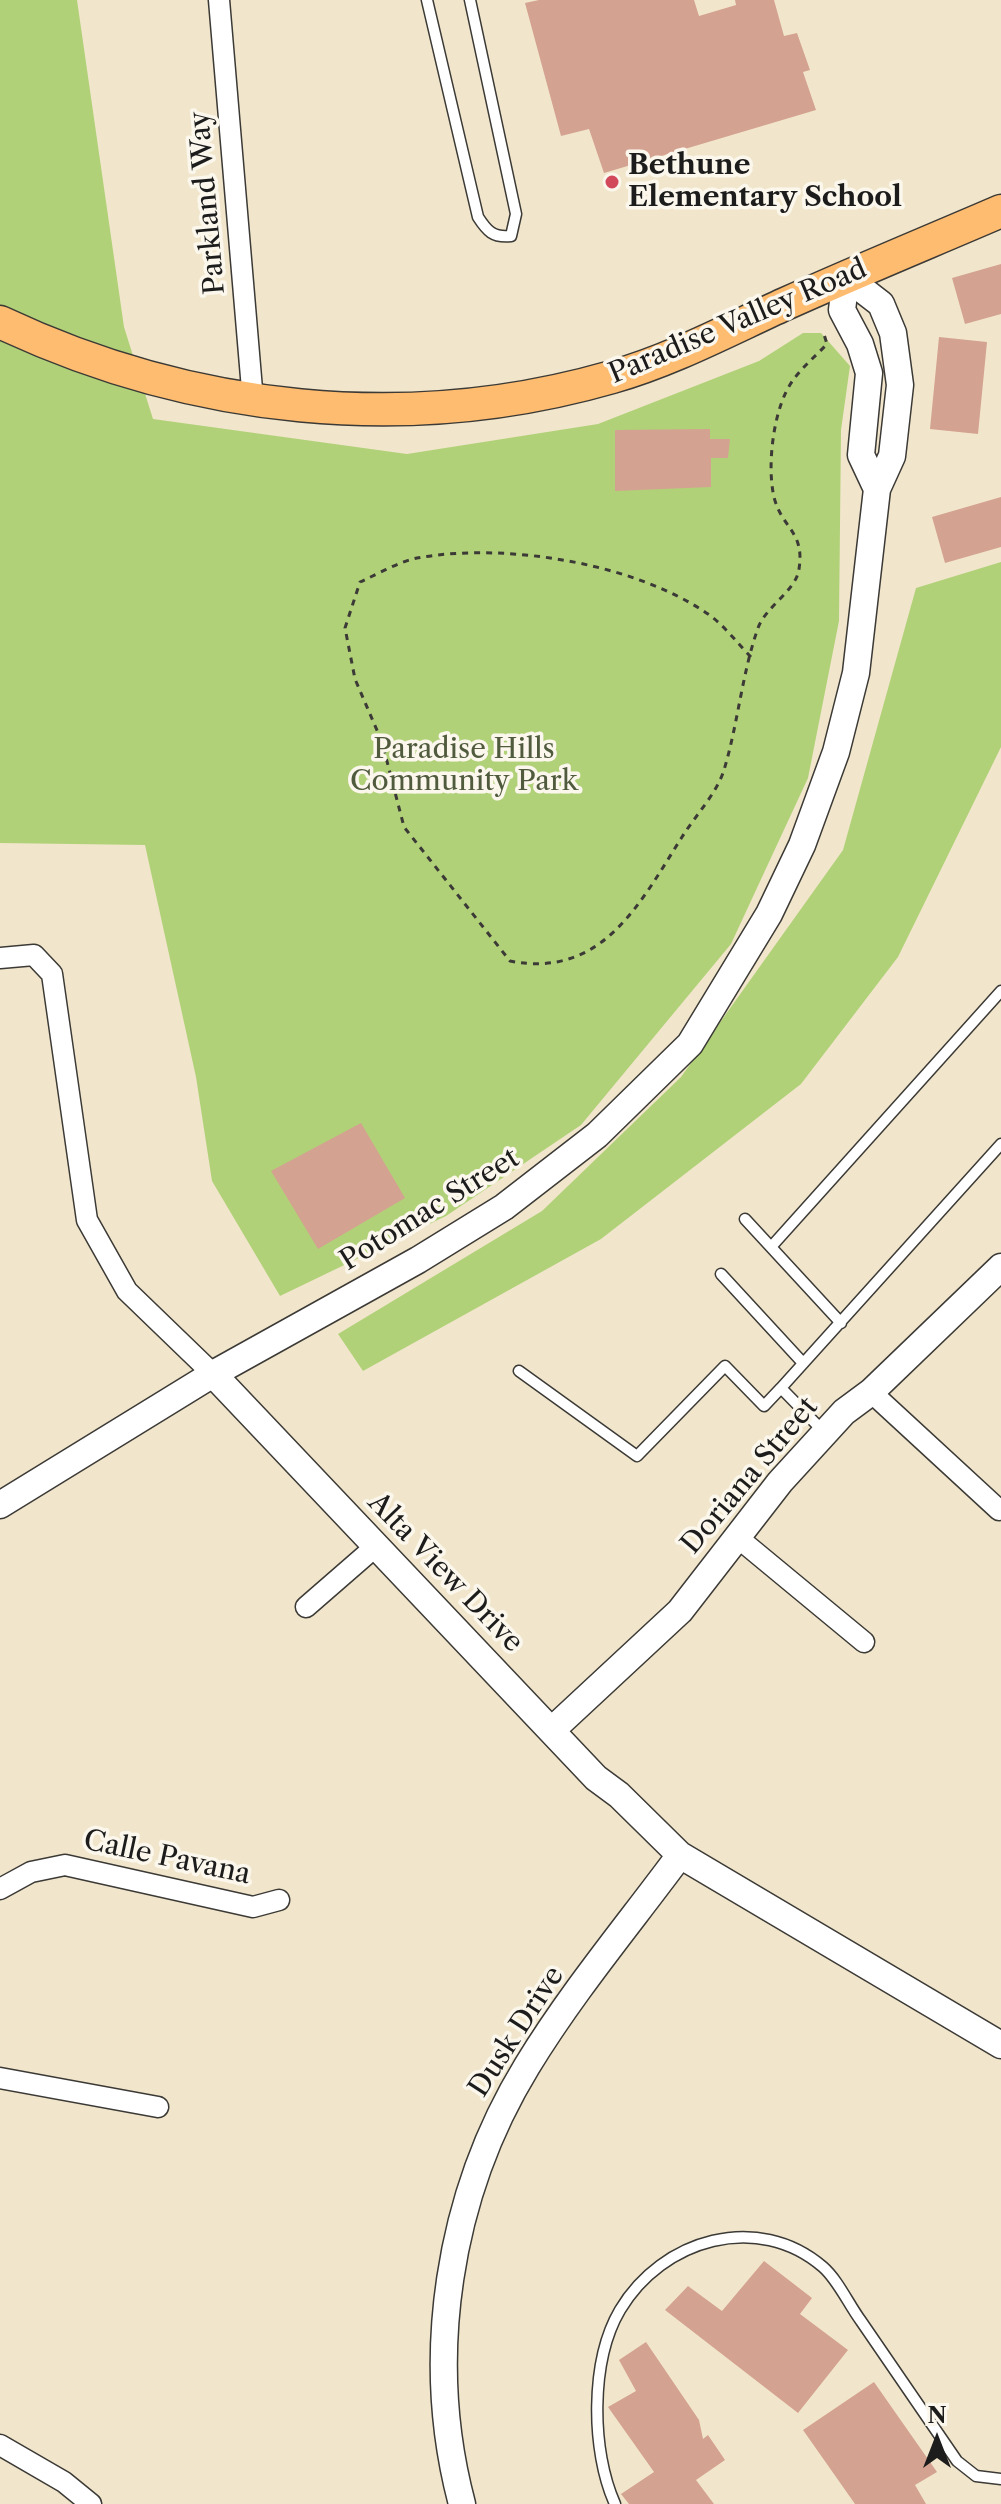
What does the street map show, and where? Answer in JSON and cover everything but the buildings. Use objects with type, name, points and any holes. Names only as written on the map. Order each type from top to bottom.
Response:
[{"type":"main road","name":"Paradise Valley Road","points":[[0,322],[97,363],[171,384],[253,401],[333,409],[480,406],[613,377],[678,353],[1001,211]]},
{"type":"street","name":"Parkland Way","points":[[219,0],[253,401]]},
{"type":"street","name":"Potomac Street","points":[[846,277],[842,310],[860,344],[869,373],[861,455],[877,489]]},
{"type":"street","name":"Potomac Street","points":[[0,1505],[213,1374],[418,1260],[504,1207],[597,1135],[690,1044],[769,914],[802,845],[836,752],[856,673],[877,489],[892,456],[900,385],[893,333],[881,304],[846,277]]},
{"type":"street","name":"Alta View Drive","points":[[0,958],[34,955],[52,974],[87,1220],[102,1252],[127,1291],[213,1374],[596,1778],[619,1795],[680,1855],[1001,2045]]},
{"type":"street","name":"Doriana Street","points":[[552,1730],[680,1611],[737,1537],[844,1412],[871,1392],[1001,1267]]},
{"type":"street","points":[[871,1392],[999,1510]]},
{"type":"street","points":[[737,1537],[864,1642]]},
{"type":"street","points":[[306,1607],[375,1547]]},
{"type":"street","name":"Dusk Drive","points":[[462,2504],[446,2412],[445,2337],[453,2263],[470,2193],[494,2128],[526,2067],[680,1855]]},
{"type":"street","name":"Calle Pavana","points":[[0,1889],[31,1872],[65,1865],[253,1907],[279,1900]]},
{"type":"street","points":[[0,2078],[158,2107]]},
{"type":"street","points":[[0,2445],[64,2482],[91,2504]]},
{"type":"lane","points":[[427,0],[478,217],[488,232],[500,237],[511,236],[516,214],[470,0]]},
{"type":"lane","points":[[771,1247],[1001,991]]},
{"type":"lane","points":[[519,1371],[637,1456],[725,1366],[764,1406],[1001,1144]]},
{"type":"lane","points":[[745,1219],[841,1323]]},
{"type":"lane","points":[[721,1274],[803,1363]]},
{"type":"lane","points":[[781,1388],[824,1433]]},
{"type":"lane","points":[[615,2504],[605,2478],[597,2414],[606,2348],[620,2310],[649,2276],[683,2252],[710,2239],[752,2236],[782,2244],[824,2267],[957,2461],[976,2476],[1001,2479]]},
{"type":"path","points":[[751,657],[710,615],[667,590],[577,563],[524,555],[440,555],[413,559],[360,582],[345,628],[355,679],[382,742],[404,827],[510,961],[535,966],[565,962],[594,950],[637,908],[723,774],[751,657],[767,610],[798,574],[801,545],[774,498],[772,465],[786,392],[800,371],[827,344],[823,331]]},
{"type":"green space","name":"Paradise Hills Community Park","points":[[0,0],[77,0],[124,327],[153,419],[407,454],[598,424],[759,361],[803,333],[821,333],[850,366],[841,430],[839,621],[808,778],[731,944],[581,1125],[446,1216],[280,1296],[212,1181],[196,1077],[145,845],[0,843]]},
{"type":"green space","points":[[1001,562],[1001,747],[898,957],[801,1084],[601,1239],[363,1371],[338,1334],[542,1211],[681,1077],[843,850],[916,588]]},
{"type":"place","name":"Bethune Elementary School","points":[[612,182]]}]
